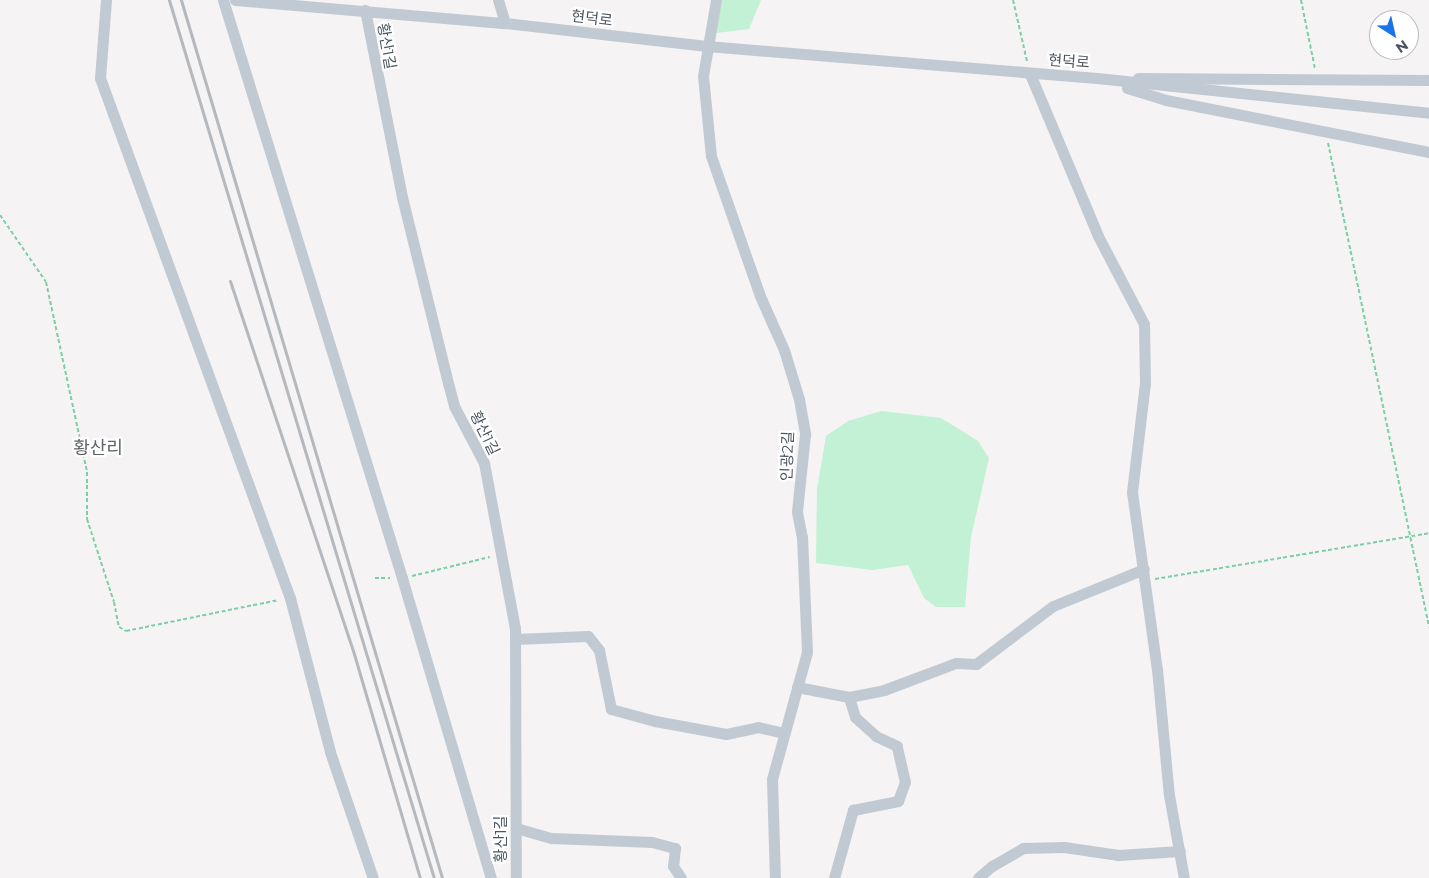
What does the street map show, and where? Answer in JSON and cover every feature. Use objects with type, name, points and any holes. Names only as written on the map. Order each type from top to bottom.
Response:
[{"type":"street","points":[[106,0],[100,78],[290,598],[330,752],[373,878]]},
{"type":"street","points":[[223,0],[402,578],[491,878]]},
{"type":"street","name":"현덕로","points":[[235,0],[349,4],[366,10],[505,22],[707,46],[816,53],[1030,74],[1097,78],[1429,113]]},
{"type":"street","points":[[498,0],[505,22]]},
{"type":"street","points":[[707,46],[716,0]]},
{"type":"street","name":"황산1길","points":[[366,10],[402,197],[448,383],[454,406],[484,463],[501,555],[515,639],[516,878]]},
{"type":"street","name":"인광2길","points":[[707,46],[703,76],[711,156],[760,296],[784,350],[799,399],[805,434],[797,512],[802,537],[807,652],[783,733],[772,779],[775,878]]},
{"type":"street","points":[[1030,74],[1098,236],[1144,324],[1145,383],[1132,492],[1145,575],[1168,795],[1184,878]]},
{"type":"street","points":[[1097,78],[1317,77],[1429,80]]},
{"type":"street","points":[[1097,78],[1166,100],[1429,152]]},
{"type":"street","points":[[797,687],[849,696],[884,690],[956,663],[976,664],[1053,606],[1145,575]]},
{"type":"street","points":[[515,639],[588,636],[598,650],[611,709],[655,721],[726,734],[758,727],[783,733]]},
{"type":"street","points":[[834,878],[854,810],[898,801],[905,782],[896,746],[876,736],[855,716],[849,696]]},
{"type":"street","points":[[516,828],[552,838],[652,842],[675,848],[673,866],[681,878]]},
{"type":"street","points":[[978,878],[1023,848],[1064,847],[1118,855],[1180,851]]},
{"type":"path","points":[[1013,0],[1030,74]]},
{"type":"path","points":[[1301,0],[1317,77]]},
{"type":"path","points":[[1325,130],[1429,628]]},
{"type":"path","points":[[0,215],[46,282],[87,472],[86,520],[114,602],[119,626],[126,632],[290,598]]},
{"type":"path","points":[[1145,575],[1429,533]]},
{"type":"path","points":[[375,578],[402,578],[501,555]]},
{"type":"green space","points":[[722,0],[761,0],[749,29],[716,33]]},
{"type":"green space","points":[[881,411],[941,418],[978,441],[989,458],[971,537],[965,607],[936,607],[924,598],[908,565],[872,570],[816,563],[817,489],[826,436],[848,421]]},
{"type":"railway","points":[[169,0],[434,878]]},
{"type":"railway","points":[[181,0],[442,878]]},
{"type":"railway","points":[[230,281],[354,654],[420,878]]},
{"type":"district","name":"황산리","points":[[98,448]]}]
